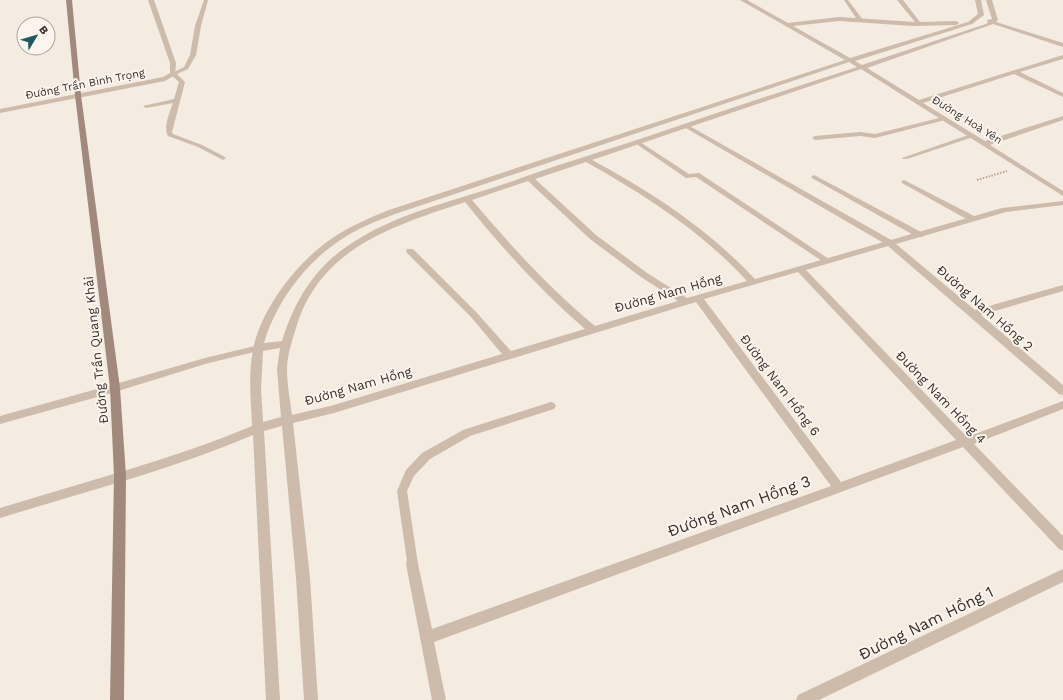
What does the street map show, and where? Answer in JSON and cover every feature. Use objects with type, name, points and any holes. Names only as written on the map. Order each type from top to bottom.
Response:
[{"type":"main road","name":"Đường Trần Quang Khải","points":[[68,0],[78,95],[116,388],[120,476],[117,700]]},
{"type":"street","points":[[151,0],[173,63],[173,74]]},
{"type":"street","points":[[743,0],[850,60]]},
{"type":"street","points":[[900,0],[919,24]]},
{"type":"street","points":[[978,0],[981,15],[980,19]]},
{"type":"street","points":[[990,0],[994,22]]},
{"type":"street","points":[[273,700],[261,427],[256,375],[264,328],[278,302],[299,274],[320,253],[339,238],[370,221],[399,209],[850,60],[980,19],[1063,44]]},
{"type":"street","points":[[786,25],[827,20],[860,20],[919,24],[970,23]]},
{"type":"street","points":[[311,700],[303,578],[285,420],[282,369],[283,344],[308,288],[331,263],[379,230],[466,198],[686,126],[994,22]]},
{"type":"street","points":[[919,102],[1063,57]]},
{"type":"street","name":"Đường Hoà Yên","points":[[850,60],[1063,194]]},
{"type":"street","points":[[1016,72],[1063,95]]},
{"type":"street","name":"Đường Trần Bình Trọng","points":[[0,111],[165,79],[173,74]]},
{"type":"street","points":[[984,144],[1063,118]]},
{"type":"street","points":[[586,159],[618,176],[682,218],[708,239],[753,282]]},
{"type":"street","points":[[529,178],[593,237],[644,275],[686,302]]},
{"type":"street","points":[[466,198],[501,241],[541,284],[592,329]]},
{"type":"street","name":"Đường Nam Hồng","points":[[261,427],[334,408],[592,329],[1005,210],[1063,203]]},
{"type":"street","name":"Đường Nam Hồng 2","points":[[890,244],[1063,392]]},
{"type":"street","points":[[410,251],[474,315],[509,355]]},
{"type":"street","name":"Đường Nam Hồng 4","points":[[800,269],[1063,544]]},
{"type":"street","points":[[973,314],[1063,288]]},
{"type":"street","name":"Đường Nam Hồng 6","points":[[698,298],[839,488]]},
{"type":"street","points":[[260,347],[283,344]]},
{"type":"street","points":[[0,420],[116,388]]},
{"type":"street","name":"Đường Nam Hồng 3","points":[[427,638],[1063,405]]},
{"type":"street","points":[[0,513],[220,444],[261,427]]},
{"type":"street","points":[[412,564],[439,700]]},
{"type":"street","name":"Đường Nam Hồng 1","points":[[803,700],[1063,575]]},
{"type":"lane","points":[[206,0],[198,26],[193,55],[186,68],[173,74],[182,82],[169,132],[170,135],[200,146],[223,158]]},
{"type":"lane","points":[[846,0],[860,20]]},
{"type":"lane","points":[[146,106],[178,100]]},
{"type":"lane","points":[[815,138],[860,134],[875,136],[943,119]]},
{"type":"lane","points":[[686,126],[890,244]]},
{"type":"lane","points":[[905,158],[971,136]]},
{"type":"lane","points":[[637,142],[688,177],[697,174],[828,261]]},
{"type":"lane","points":[[814,177],[920,235]]},
{"type":"lane","points":[[904,182],[973,219]]},
{"type":"lane","points":[[116,388],[205,361],[260,347]]},
{"type":"lane","points":[[412,564],[402,491],[410,472],[426,456],[467,433],[551,406]]},
{"type":"path","points":[[977,180],[1022,167]]}]
